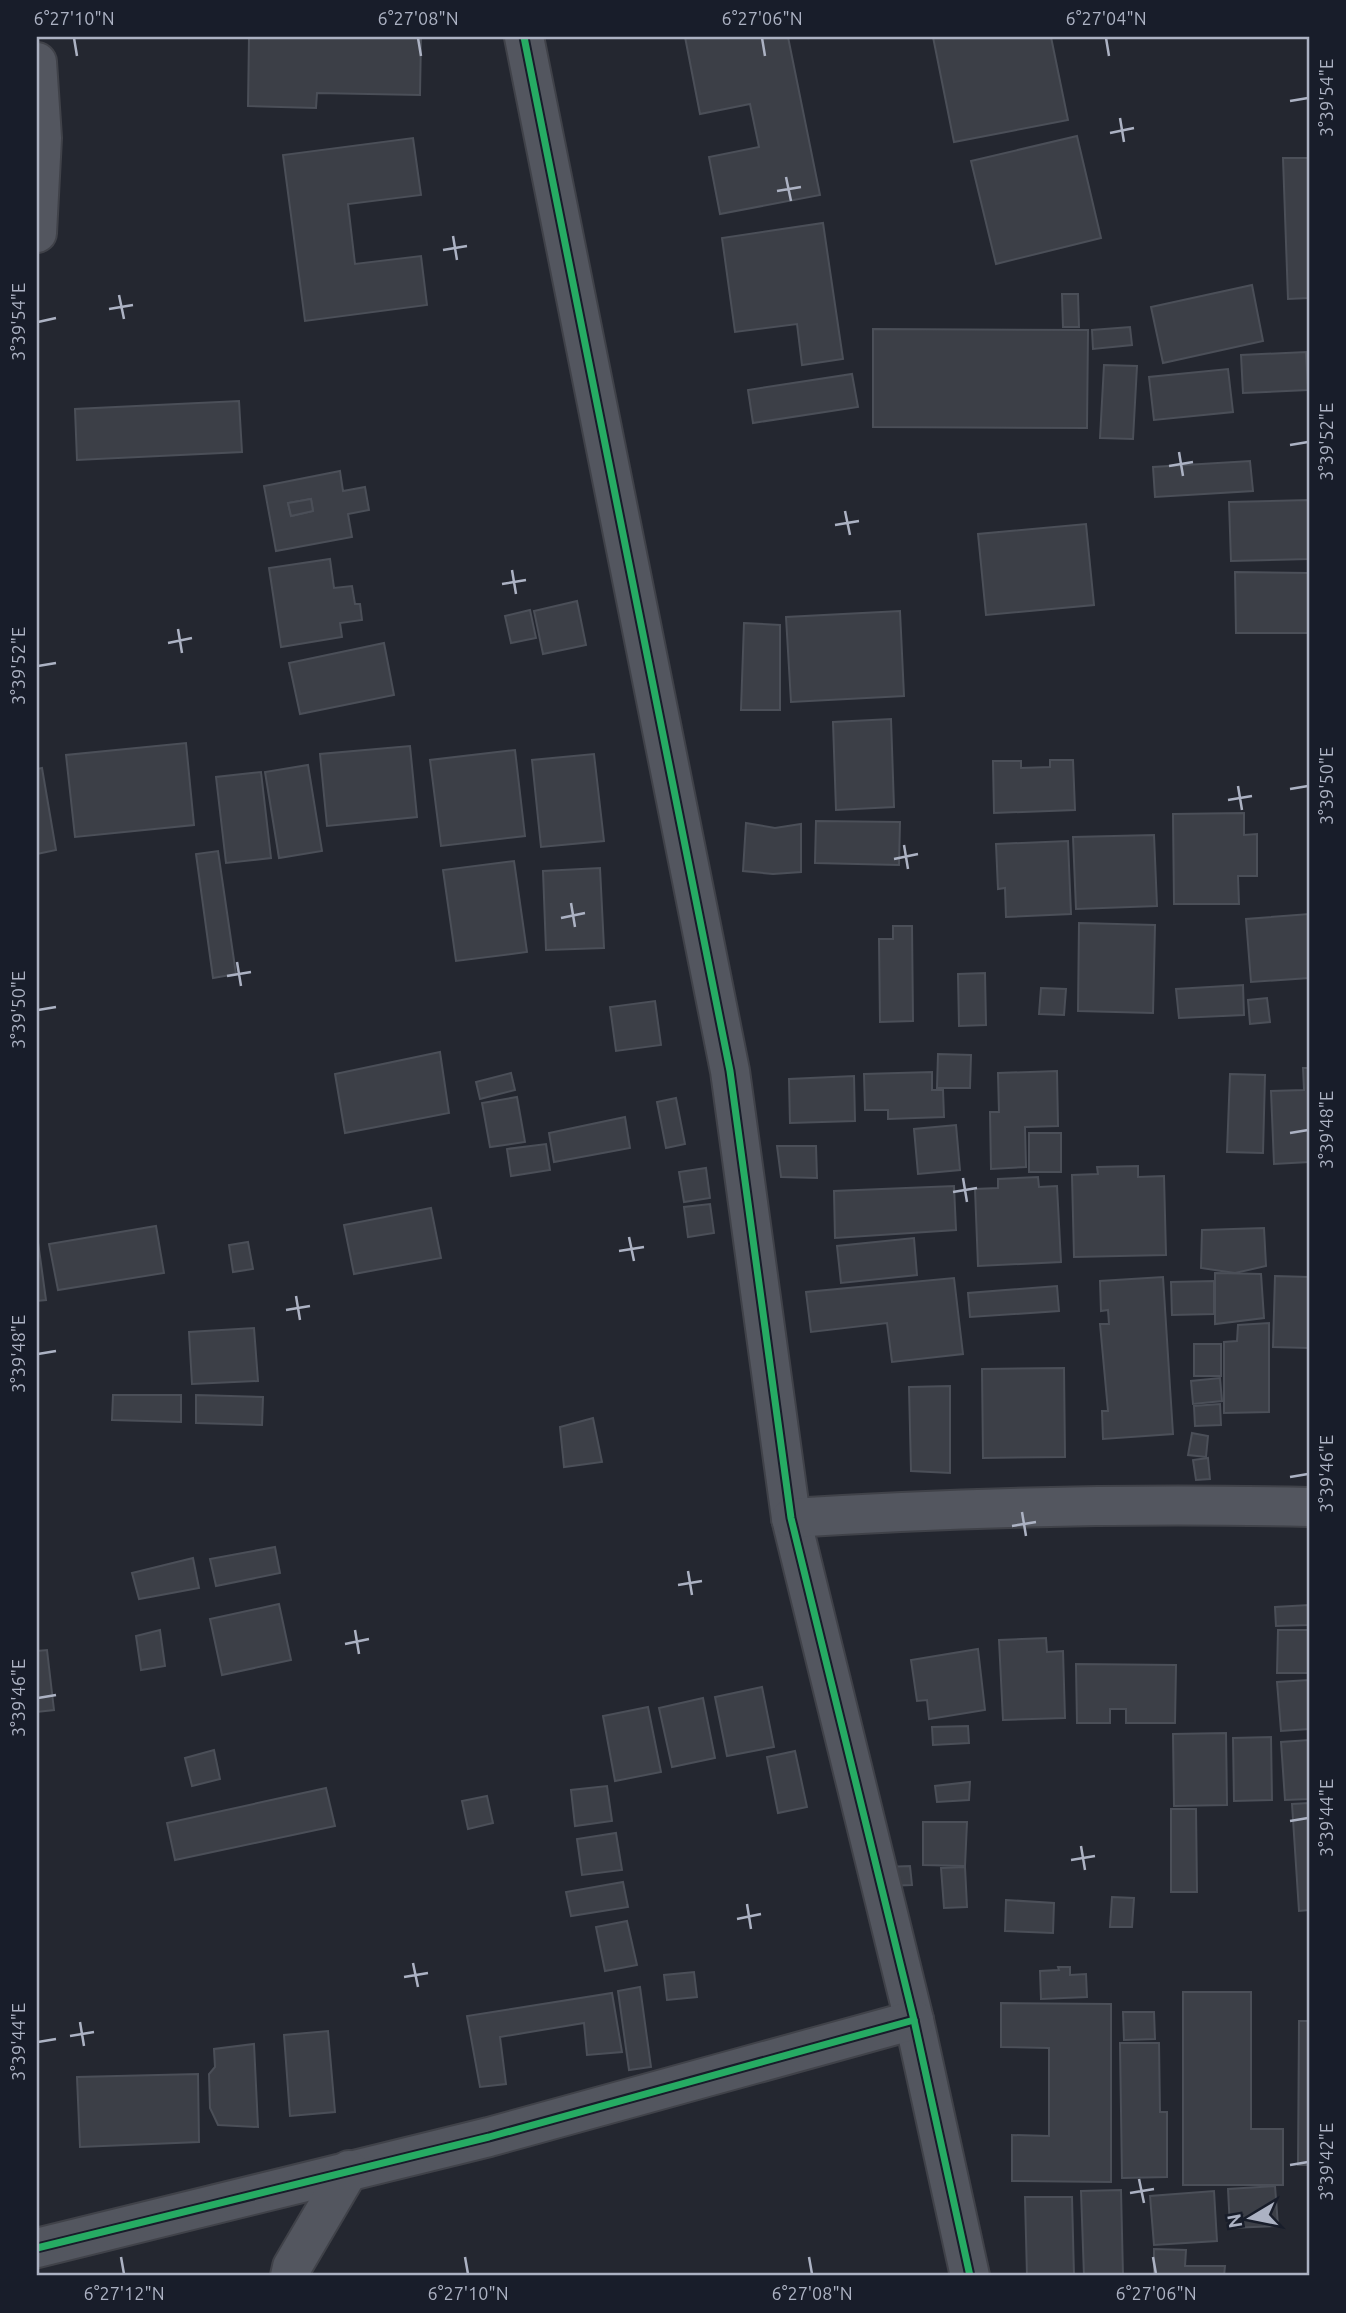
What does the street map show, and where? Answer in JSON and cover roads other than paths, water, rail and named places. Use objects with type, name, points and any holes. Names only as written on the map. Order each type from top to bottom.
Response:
[{"type":"street","points":[[524,37],[730,1071],[791,1518],[914,2020],[970,2276]]},
{"type":"street","points":[[37,62],[42,138],[37,233]]},
{"type":"street","points":[[791,1518],[947,1508],[1117,1504],[1309,1507]]},
{"type":"street","points":[[37,2248],[489,2137],[914,2020]]},
{"type":"street","points":[[290,2276],[292,2267],[349,2170]]}]
